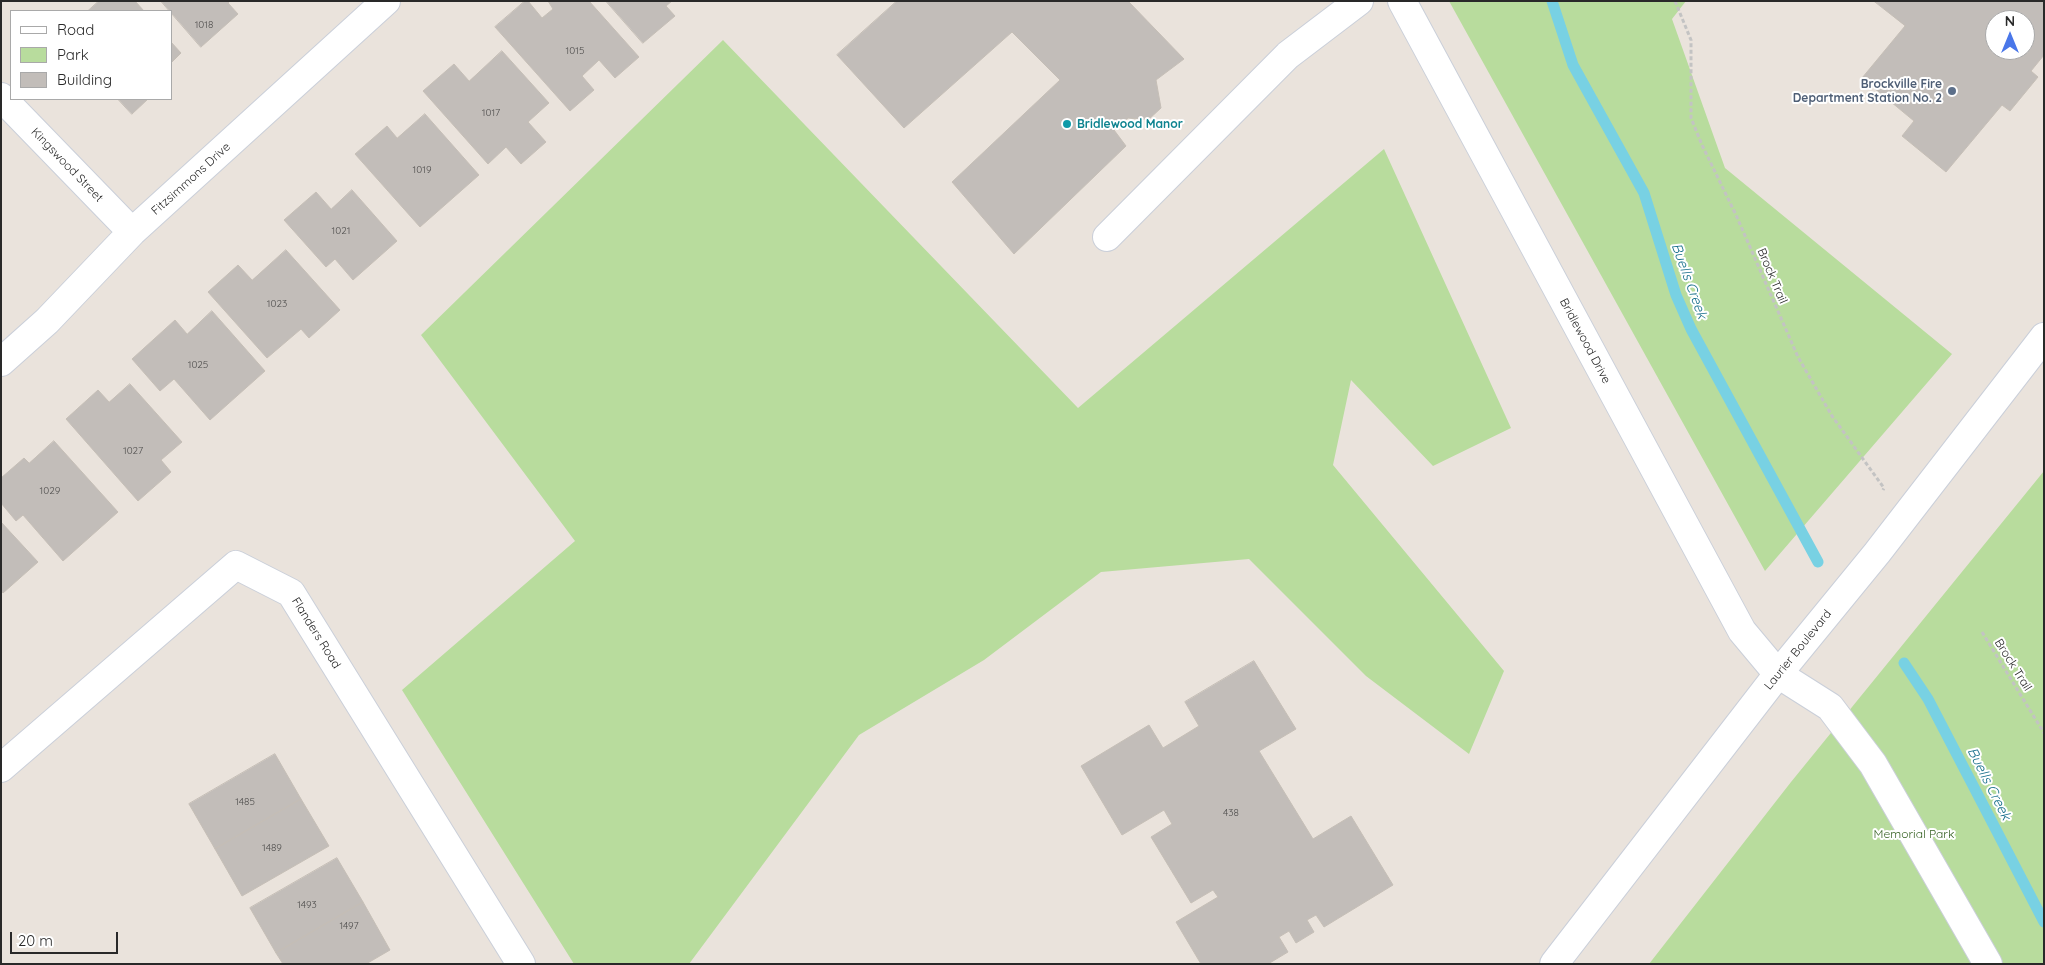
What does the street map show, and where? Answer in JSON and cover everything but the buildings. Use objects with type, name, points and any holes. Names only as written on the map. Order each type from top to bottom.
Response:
[{"type":"street","name":"Fitzsimmons Drive","points":[[1,362],[47,321],[132,232],[386,1]]},
{"type":"street","points":[[1107,238],[1288,54],[1359,1]]},
{"type":"street","name":"Bridlewood Drive","points":[[1402,1],[1742,631],[1778,674],[1830,706],[1873,764],[1988,964]]},
{"type":"street","name":"Kingswood Street","points":[[1,97],[132,232]]},
{"type":"street","name":"Laurier Boulevard","points":[[1554,964],[1778,674],[1877,553],[2044,337]]},
{"type":"street","name":"Flanders Road","points":[[1,768],[236,565],[291,593],[521,964]]},
{"type":"path","name":"Brock Trail","points":[[1674,1],[1691,40],[1691,118],[1798,357],[1832,416],[1884,488],[1878,495]]},
{"type":"path","name":"Brock Trail","points":[[1982,632],[2044,733]]},
{"type":"green space","points":[[1449,1],[1686,1],[1672,19],[1725,168],[1952,354],[1765,571]]},
{"type":"green space","points":[[723,40],[1078,408],[1384,149],[1511,428],[1433,466],[1351,380],[1333,465],[1504,671],[1469,754],[1366,676],[1249,559],[1101,572],[984,660],[859,735],[689,964],[574,964],[402,690],[575,541],[421,335]]},
{"type":"green space","name":"Memorial Park","points":[[2044,471],[2044,964],[1649,964],[1791,782]]},
{"type":"waterway","name":"Buells Creek","points":[[1552,1],[1573,65],[1644,193],[1676,295],[1691,329],[1818,562]]},
{"type":"waterway","name":"Buells Creek","points":[[1904,663],[1928,699],[2044,922]]},
{"type":"place","name":"Brockville Fire Department Station No. 2","points":[[1952,91]]},
{"type":"place","name":"Bridlewood Manor","points":[[1067,124]]}]
